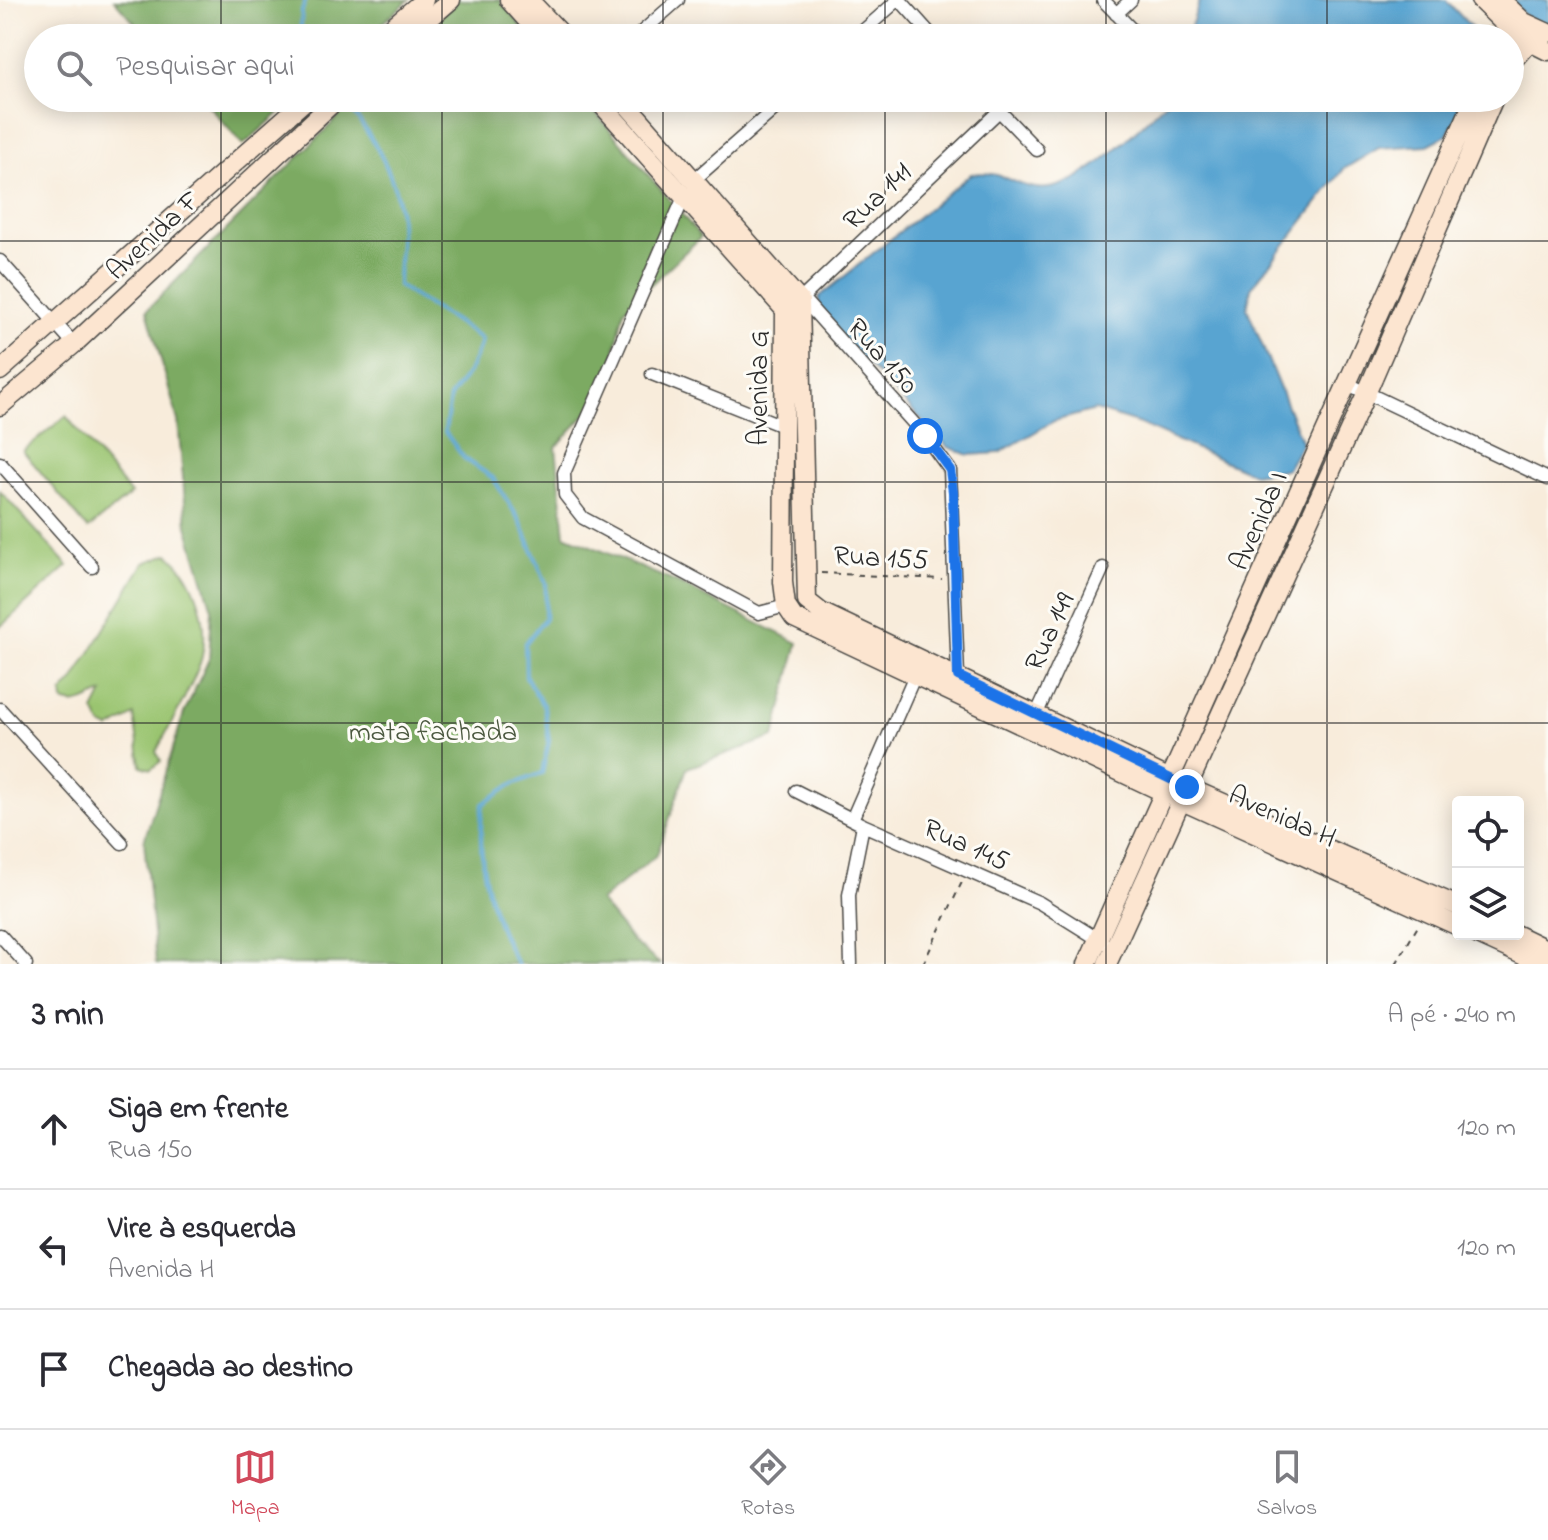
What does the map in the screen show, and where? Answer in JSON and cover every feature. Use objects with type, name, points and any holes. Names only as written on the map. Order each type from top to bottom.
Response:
[{"type":"street","points":[[396,24],[424,0]]},
{"type":"street","points":[[423,24],[451,0]]},
{"type":"street","points":[[509,0],[530,24]]},
{"type":"street","points":[[529,0],[552,24]]},
{"type":"street","points":[[651,24],[678,0]]},
{"type":"street","points":[[871,24],[899,0],[921,24]]},
{"type":"street","points":[[1103,0],[1126,24]]},
{"type":"street","points":[[1116,14],[1131,0]]},
{"type":"street","points":[[1480,0],[1502,17]]},
{"type":"street","points":[[1524,50],[1539,35],[1548,51]]},
{"type":"street","name":"Avenida F","points":[[0,371],[292,112]]},
{"type":"street","name":"Avenida F","points":[[0,406],[74,344],[321,112]]},
{"type":"street","name":"Avenida G","points":[[608,112],[684,197],[796,303]]},
{"type":"street","name":"Avenida G","points":[[634,112],[695,179],[796,303],[807,601]]},
{"type":"street","points":[[695,179],[771,112]]},
{"type":"street","name":"Rua 141","points":[[796,303],[998,112]]},
{"type":"street","points":[[1000,112],[1037,150]]},
{"type":"street","name":"Avenida I","points":[[1087,964],[1106,951],[1348,384],[1469,112]]},
{"type":"street","name":"Avenida I","points":[[1176,790],[1366,394],[1488,112]]},
{"type":"street","points":[[684,197],[564,473],[565,495],[583,518],[759,613],[807,601]]},
{"type":"street","points":[[0,261],[74,344]]},
{"type":"street","name":"Avenida G","points":[[786,606],[783,582],[785,427],[796,303]]},
{"type":"street","name":"Rua 150","points":[[796,303],[925,436],[950,470],[958,676]]},
{"type":"street","points":[[652,374],[785,427]]},
{"type":"street","points":[[1348,384],[1548,479]]},
{"type":"street","points":[[0,463],[92,567]]},
{"type":"street","name":"Rua 149","points":[[1037,713],[1103,568]]},
{"type":"street","name":"Avenida H","points":[[807,601],[821,612],[1037,713],[1176,790],[1452,923]]},
{"type":"street","name":"Avenida H","points":[[786,606],[804,624],[915,675],[1176,790],[1452,904]]},
{"type":"street","points":[[851,964],[849,895],[858,821],[915,675]]},
{"type":"street","points":[[0,709],[122,843]]},
{"type":"street","name":"Rua 145","points":[[796,791],[1040,903],[1106,951]]},
{"type":"street","points":[[0,935],[26,964]]},
{"type":"street","points":[[1524,938],[1548,950]]},
{"type":"street","points":[[1489,940],[1542,964]]},
{"type":"path","name":"Rua 155","points":[[804,572],[956,579]]},
{"type":"path","points":[[923,964],[969,869]]},
{"type":"path","points":[[1396,964],[1428,912]]},
{"type":"green space","points":[[114,0],[409,0],[381,24],[135,24]]},
{"type":"green space","points":[[454,0],[499,0],[520,24],[430,24]]},
{"type":"green space","points":[[214,112],[280,112],[243,145]]},
{"type":"green space","name":"mata fachada","points":[[343,112],[595,112],[701,237],[624,310],[606,393],[556,447],[565,535],[680,584],[798,643],[774,737],[687,768],[657,855],[600,901],[633,942],[660,964],[156,964],[144,841],[184,713],[209,659],[212,609],[187,526],[178,421],[147,310]]},
{"type":"green space","points":[[66,416],[131,494],[88,529],[23,451]]},
{"type":"green space","points":[[0,491],[68,566],[0,627]]},
{"type":"green space","points":[[168,554],[193,586],[202,614],[204,642],[195,676],[156,752],[161,761],[151,769],[141,766],[134,715],[110,729],[101,725],[94,711],[103,693],[83,702],[68,703],[63,701],[62,693],[73,681],[144,563]]},
{"type":"water","points":[[1200,0],[1446,0],[1468,24],[1192,24]]},
{"type":"water","points":[[1510,0],[1548,0],[1548,26],[1526,17]]},
{"type":"water","points":[[1156,112],[1459,112],[1447,135],[1428,145],[1379,148],[1344,169],[1251,288],[1247,308],[1302,443],[1287,469],[1254,474],[1140,424],[1095,410],[1054,421],[999,453],[969,455],[948,447],[819,314],[819,297],[971,174],[991,174],[1036,188],[1053,187],[1090,170]]},
{"type":"waterway","points":[[301,24],[306,0]]},
{"type":"waterway","points":[[352,112],[372,140],[398,200],[398,285],[482,340],[470,370],[450,397],[445,432],[464,458],[493,478],[520,521],[546,583],[545,618],[525,644],[526,677],[544,707],[549,741],[542,773],[511,785],[483,804],[481,825],[483,866],[492,906],[517,964]]},
{"type":"route","points":[[925,436],[950,470],[958,676],[1187,787]]}]
